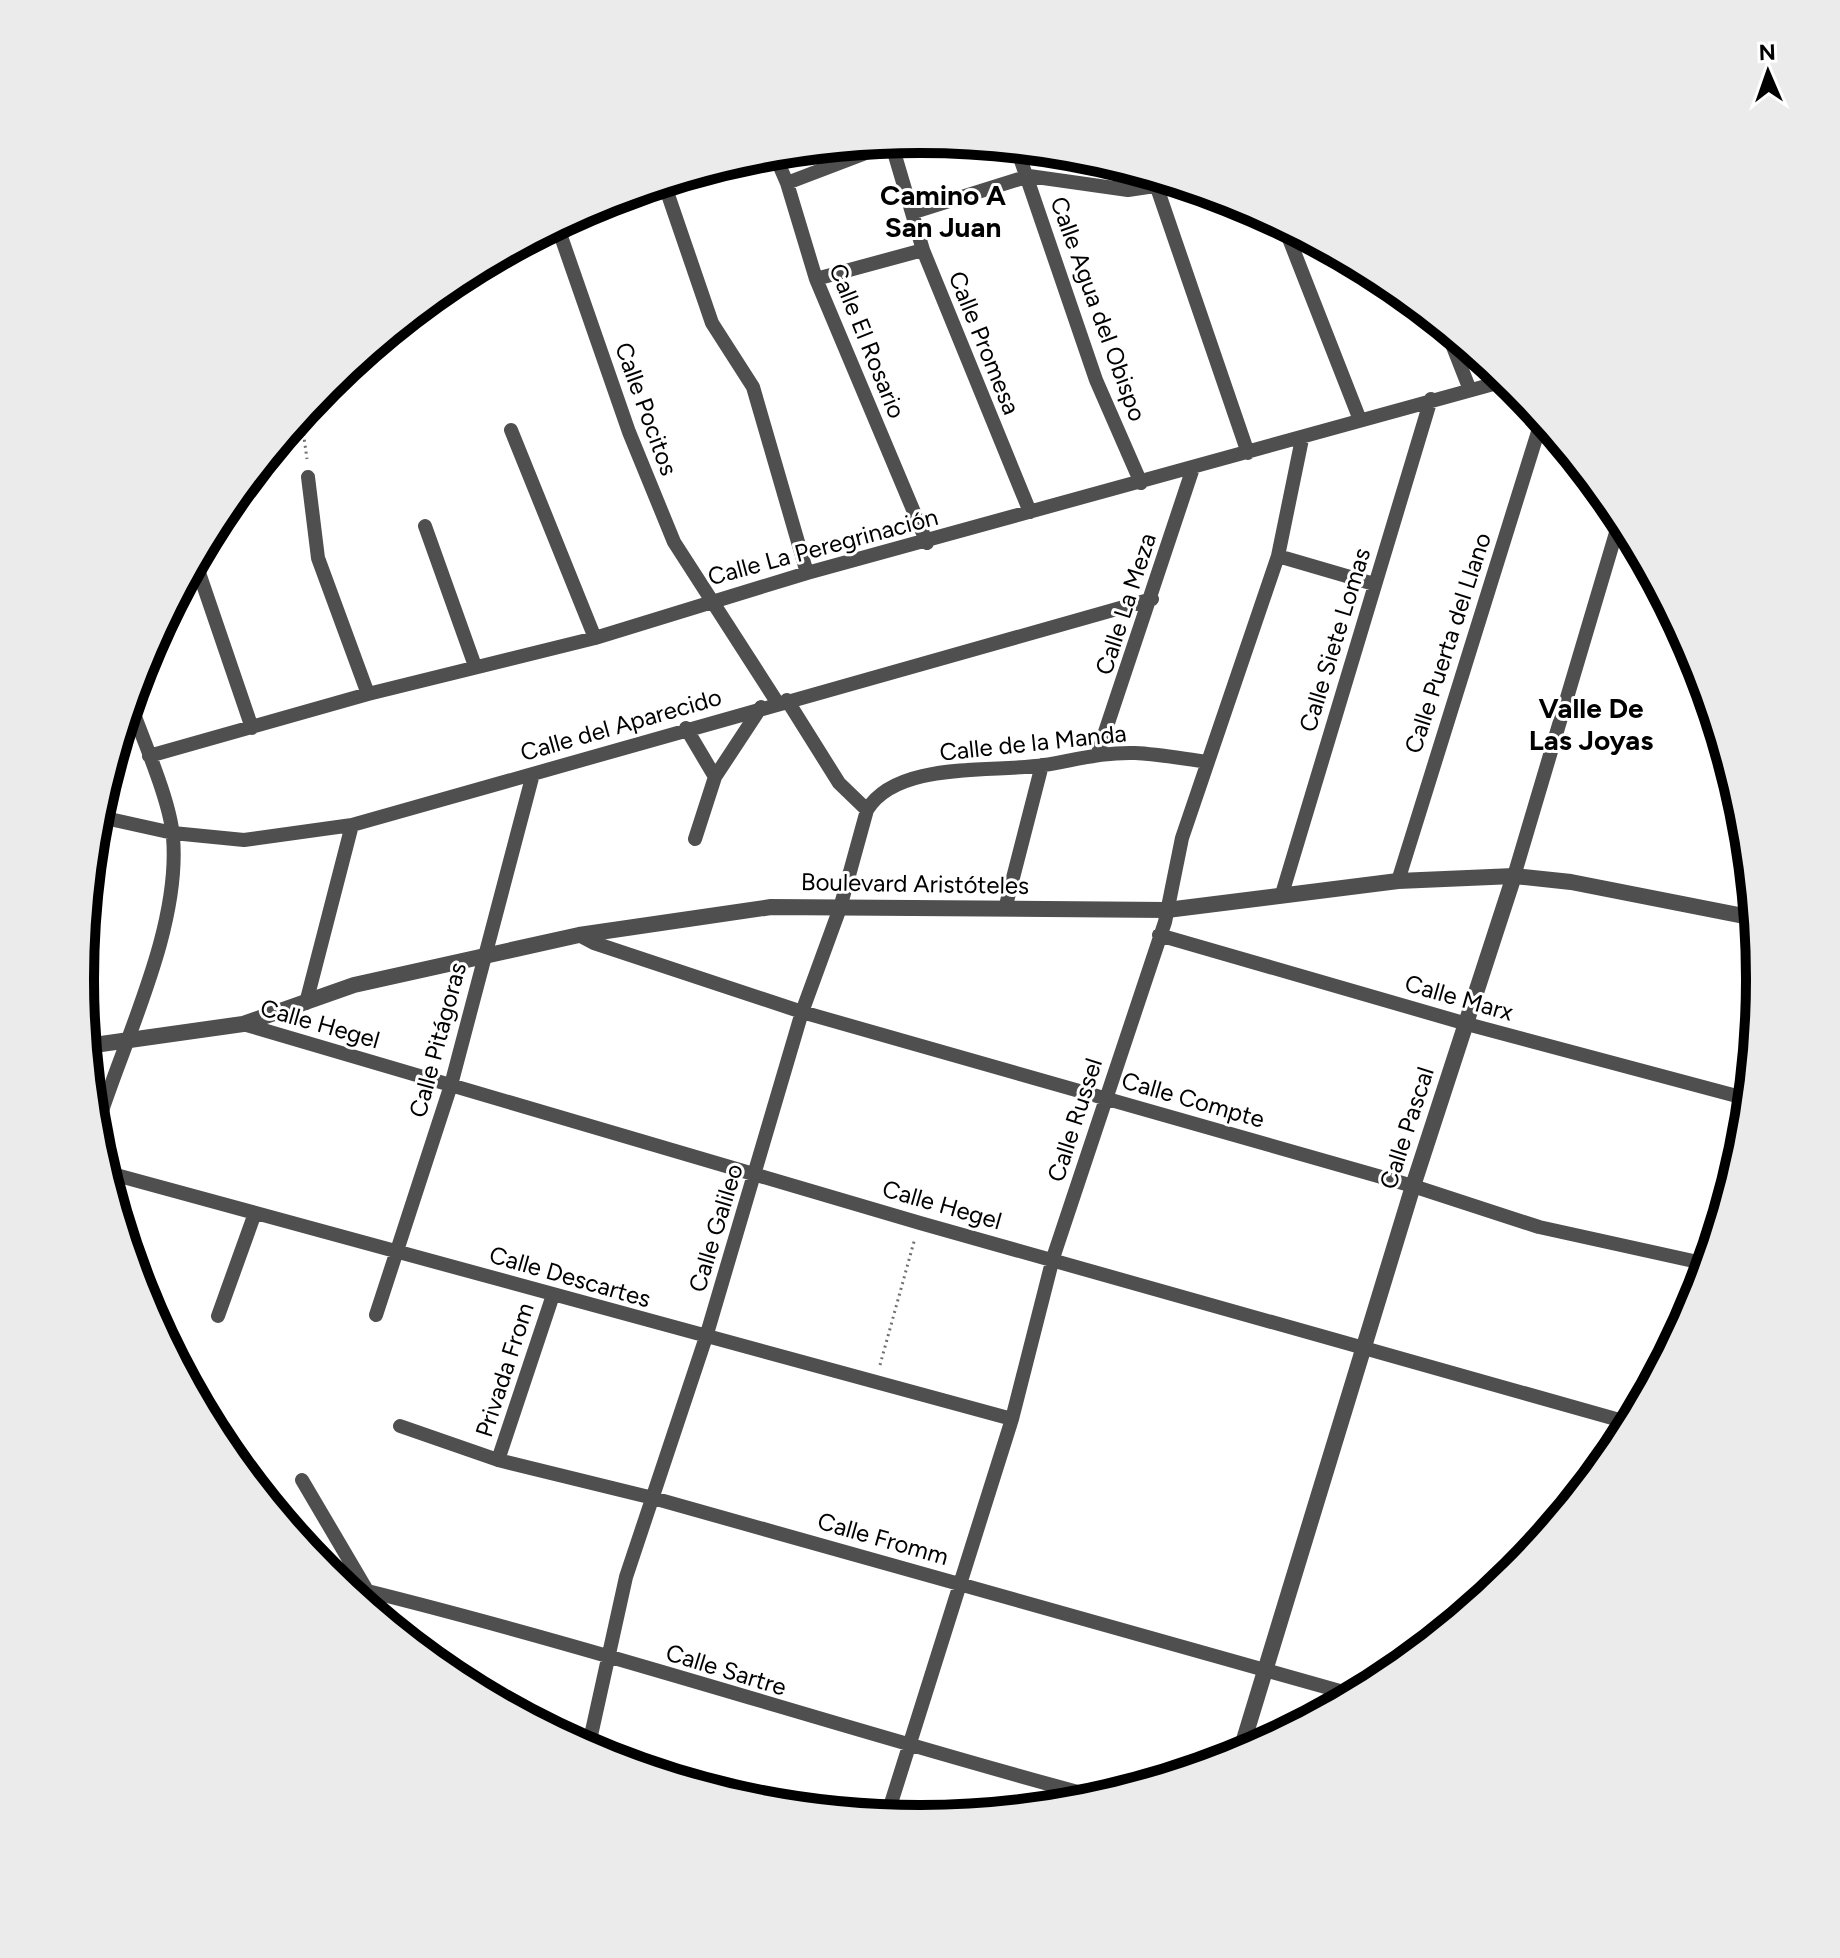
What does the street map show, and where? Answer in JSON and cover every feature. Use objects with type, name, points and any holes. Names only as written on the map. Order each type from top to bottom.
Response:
[{"type":"street","name":"Calle Promesa","points":[[896,154],[923,250],[1030,512]]},
{"type":"street","points":[[787,183],[856,156]]},
{"type":"street","name":"Calle Agua del Obispo","points":[[1022,159],[1048,246],[1096,380],[1141,483]]},
{"type":"street","name":"Calle El Rosario","points":[[779,166],[816,279],[927,543]]},
{"type":"street","points":[[914,212],[1029,176],[1065,179],[1102,188],[1140,183]]},
{"type":"street","points":[[1157,188],[1248,453]]},
{"type":"street","points":[[667,193],[712,323],[753,387],[807,573]]},
{"type":"street","name":"Calle Pocitos","points":[[561,235],[645,474],[674,542],[712,600]]},
{"type":"street","points":[[1290,241],[1360,420]]},
{"type":"street","points":[[816,279],[923,250]]},
{"type":"street","points":[[1454,349],[1470,390]]},
{"type":"street","name":"Calle La Peregrinación","points":[[149,756],[368,694],[595,638],[807,573],[927,543],[1492,384]]},
{"type":"street","name":"Calle Siete Lomas","points":[[1282,894],[1431,399]]},
{"type":"street","points":[[511,430],[595,638]]},
{"type":"street","name":"Calle Puerta del Llano","points":[[1398,881],[1538,431]]},
{"type":"street","name":"Calle Russel","points":[[891,1804],[1012,1419],[1053,1258],[1167,910],[1182,838],[1278,556],[1302,439]]},
{"type":"street","name":"Calle La Meza","points":[[1098,753],[1152,599],[1193,468]]},
{"type":"street","points":[[308,477],[318,558],[368,694]]},
{"type":"street","points":[[425,526],[475,666]]},
{"type":"street","name":"Calle Pascal","points":[[1245,1738],[1362,1348],[1514,876],[1616,534]]},
{"type":"street","points":[[1278,556],[1374,584]]},
{"type":"street","points":[[200,575],[252,728]]},
{"type":"street","name":"Calle del Aparecido","points":[[110,819],[173,833],[244,840],[352,825],[686,728],[1152,599]]},
{"type":"street","points":[[712,600],[839,783],[867,810]]},
{"type":"street","points":[[695,839],[715,777],[761,707]]},
{"type":"street","points":[[104,1104],[167,918],[175,879],[173,833],[136,720]]},
{"type":"street","points":[[686,728],[715,777]]},
{"type":"street","name":"Calle de la Manda","points":[[867,810],[874,799],[886,790],[941,773],[1042,765],[1098,753],[1135,753],[1208,762]]},
{"type":"street","points":[[1005,909],[1042,765]]},
{"type":"street","name":"Calle Pitágoras","points":[[376,1315],[451,1085],[533,774]]},
{"type":"street","name":"Calle Galileo","points":[[591,1736],[626,1577],[706,1337],[802,1012],[840,908],[867,810]]},
{"type":"street","points":[[306,1003],[352,825]]},
{"type":"street","name":"Boulevard Aristóteles","points":[[97,1045],[243,1024],[354,985],[579,935],[771,907],[1167,910],[1398,881],[1514,876],[1585,884],[1743,916]]},
{"type":"street","name":"Calle Compte","points":[[579,935],[594,943],[802,1012],[1413,1186],[1539,1227],[1696,1262]]},
{"type":"street","name":"Calle Marx","points":[[1159,935],[1467,1024],[1737,1096]]},
{"type":"street","name":"Calle Hegel","points":[[243,1024],[920,1223],[1618,1420]]},
{"type":"street","name":"Calle Descartes","points":[[118,1176],[874,1384],[1012,1419]]},
{"type":"street","points":[[218,1316],[255,1213]]},
{"type":"street","name":"Privada From","points":[[498,1460],[553,1295]]},
{"type":"street","name":"Calle Fromm","points":[[400,1426],[498,1460],[653,1498],[1338,1691]]},
{"type":"street","points":[[302,1480],[373,1598]]},
{"type":"street","name":"Calle Sartre","points":[[364,1590],[474,1616],[908,1747],[1072,1791]]},
{"type":"path","points":[[304,429],[308,477]]},
{"type":"path","points":[[874,1384],[920,1223]]},
{"type":"district","name":"Camino A San Juan","points":[[943,211]]},
{"type":"district","name":"Valle De Las Joyas","points":[[1591,724]]}]
